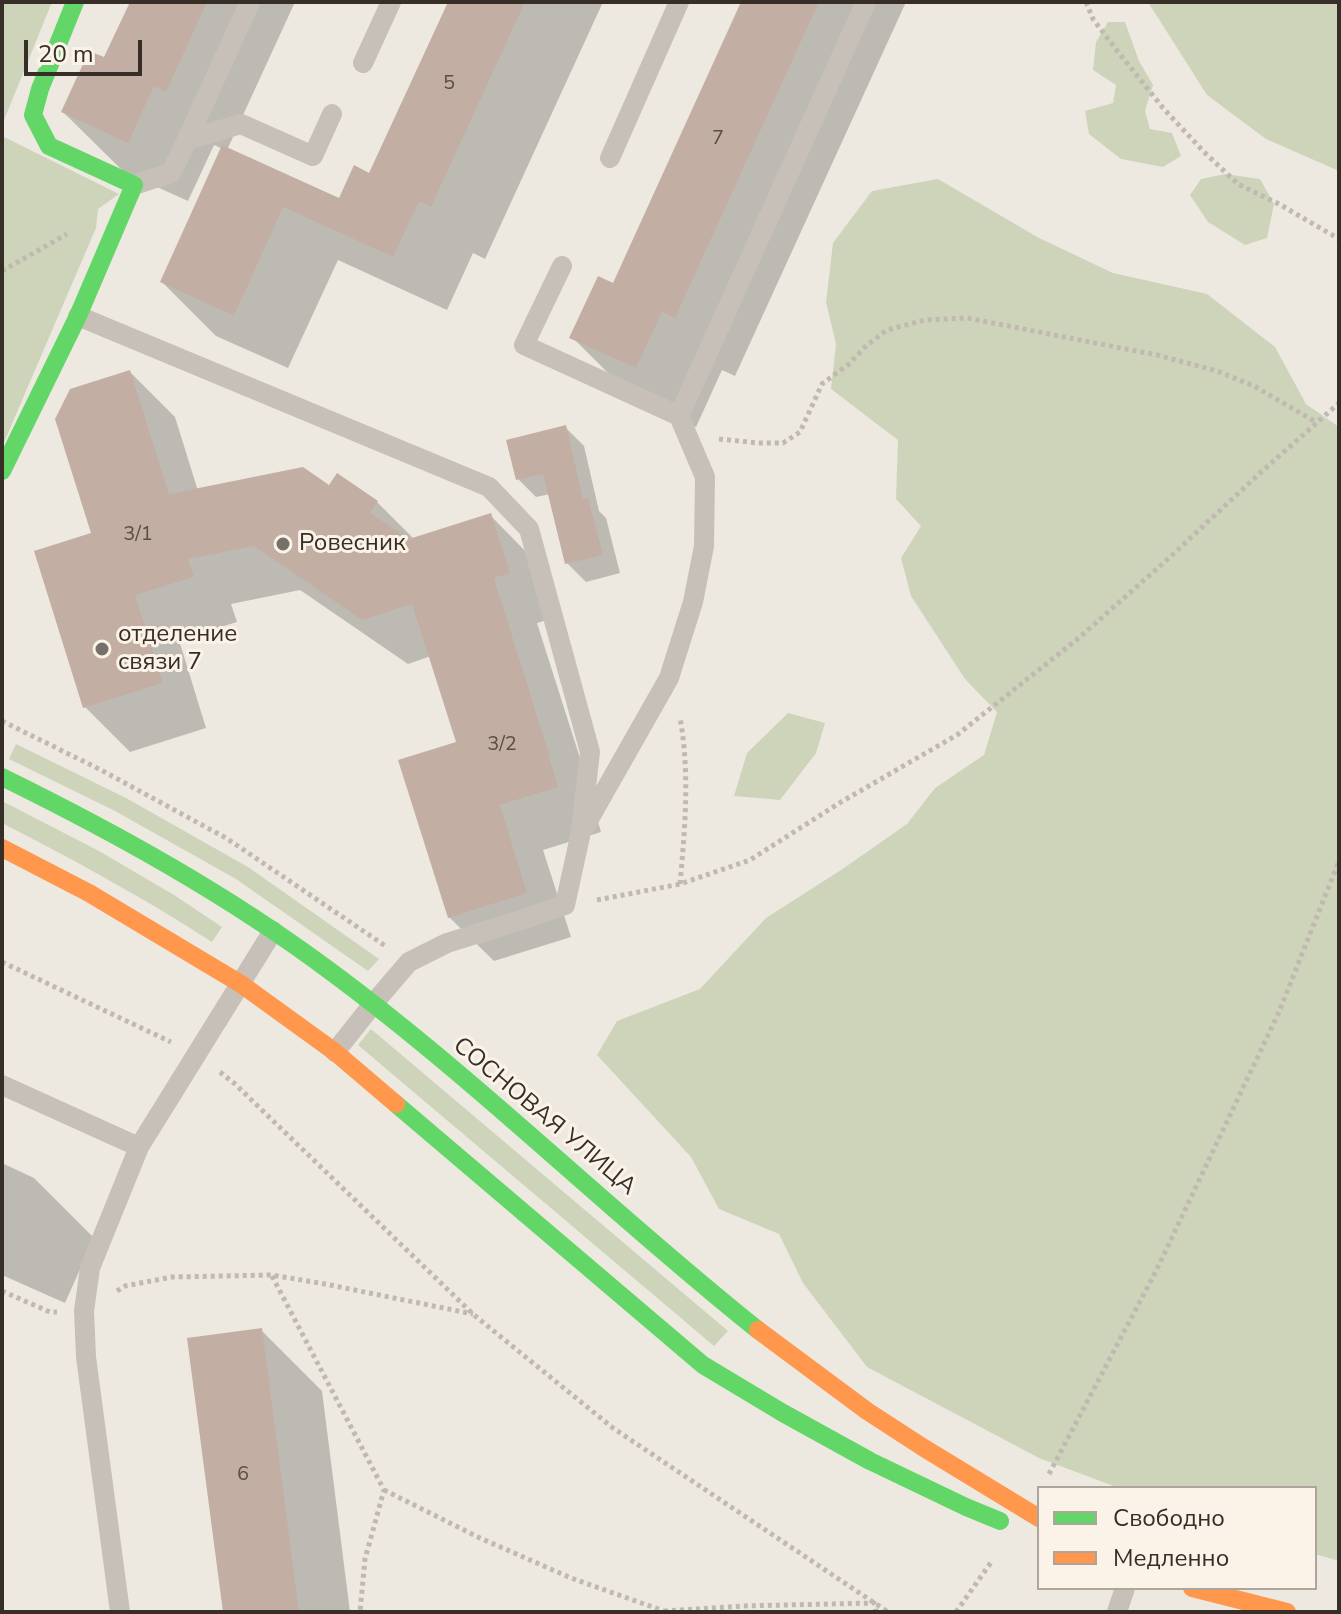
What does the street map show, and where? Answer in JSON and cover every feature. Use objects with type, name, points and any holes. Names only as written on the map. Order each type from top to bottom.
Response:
[{"type":"street","points":[[2,471],[78,316],[134,185],[49,146],[33,115],[40,89],[75,2]]},
{"type":"street","name":"СОСНОВАЯ УЛИЦА","points":[[2,777],[177,870],[273,931],[373,1004],[735,1312],[813,1373],[1030,1528]]},
{"type":"street","name":"СОСНОВАЯ УЛИЦА","points":[[2,848],[89,893],[241,984],[335,1052],[703,1365],[870,1461],[966,1507],[1030,1528]]},
{"type":"street","points":[[1200,1590],[1287,1612]]},
{"type":"lane","points":[[134,185],[171,173],[250,2]]},
{"type":"lane","points":[[363,63],[391,2]]},
{"type":"lane","points":[[610,158],[679,2]]},
{"type":"lane","points":[[679,416],[866,2]]},
{"type":"lane","points":[[187,140],[241,124],[313,156],[332,114]]},
{"type":"lane","points":[[562,266],[524,345],[679,416],[705,477],[704,546],[693,602],[669,678],[581,832]]},
{"type":"lane","points":[[78,316],[489,487],[529,529],[590,752],[581,832],[565,905],[447,943],[409,962],[335,1052]]},
{"type":"lane","points":[[120,1612],[86,1357],[84,1311],[90,1268],[139,1147],[273,931]]},
{"type":"lane","points":[[2,1085],[139,1147]]},
{"type":"lane","points":[[1117,1612],[1124,1590]]},
{"type":"path","points":[[1086,2],[1093,19],[1163,108],[1238,184],[1339,239]]},
{"type":"path","points":[[691,444],[722,438],[783,443],[800,432],[822,384],[887,330],[925,320],[967,318],[1157,355],[1217,371],[1254,386],[1316,422]]},
{"type":"path","points":[[565,905],[680,884],[750,860],[841,802],[957,735],[1080,637],[1339,403]]},
{"type":"path","points":[[669,678],[681,719],[686,765],[686,817],[680,884]]},
{"type":"path","points":[[2,721],[101,770],[226,838],[409,962]]},
{"type":"path","points":[[1046,1480],[1163,1258],[1279,1012],[1339,861]]},
{"type":"path","points":[[2,962],[198,1055],[235,1084],[474,1315],[613,1428],[888,1612]]},
{"type":"path","points":[[2,1291],[50,1312],[84,1311],[125,1286],[172,1277],[272,1275],[474,1315]]},
{"type":"path","points":[[272,1275],[384,1490],[493,1544],[661,1612],[742,1606],[874,1603]]},
{"type":"path","points":[[360,1612],[365,1559],[384,1490]]},
{"type":"path","points":[[874,1603],[876,1612]]},
{"type":"green space","points":[[2,2],[52,2],[2,125]]},
{"type":"green space","points":[[1148,2],[1339,2],[1339,171],[1266,139],[1207,95]]},
{"type":"green space","points":[[1108,22],[1125,22],[1139,61],[1153,85],[1145,111],[1150,129],[1172,133],[1181,156],[1163,167],[1121,159],[1089,134],[1085,111],[1113,103],[1116,85],[1093,70],[1096,42]]},
{"type":"green space","points":[[2,136],[119,194],[98,209],[96,228],[2,447]]},
{"type":"green space","points":[[1225,174],[1260,179],[1274,204],[1267,238],[1245,245],[1208,222],[1190,195],[1201,179]]},
{"type":"green space","points":[[938,179],[1039,238],[1113,273],[1207,294],[1275,347],[1306,404],[1339,427],[1339,1561],[1317,1555],[1317,1486],[1114,1486],[1039,1458],[867,1367],[803,1283],[779,1234],[719,1209],[691,1157],[597,1055],[617,1021],[700,989],[766,918],[907,824],[935,788],[984,755],[997,712],[965,679],[911,596],[901,558],[921,526],[896,499],[898,440],[831,389],[836,344],[826,302],[833,243],[872,191]]},
{"type":"green space","points":[[788,713],[825,723],[816,753],[780,800],[734,796],[747,753]]},
{"type":"green space","points":[[16,744],[126,798],[248,867],[379,959],[368,971],[236,879],[115,811],[9,759]]},
{"type":"green space","points":[[2,801],[99,851],[222,927],[212,942],[161,910],[2,823]]},
{"type":"green space","points":[[371,1029],[728,1331],[714,1346],[358,1045]]},
{"type":"building","points":[[130,2],[207,2],[166,92],[154,86],[128,143],[61,112],[89,51],[104,57]]},
{"type":"building","points":[[448,2],[525,2],[431,207],[419,201],[393,257],[283,207],[234,316],[160,282],[222,145],[339,198],[354,165],[369,173]]},
{"type":"building","points":[[741,2],[819,2],[675,318],[662,312],[636,368],[569,338],[598,276],[613,283]]},
{"type":"building","points":[[130,370],[169,494],[303,467],[329,485],[337,473],[378,501],[370,513],[409,539],[491,513],[510,573],[494,578],[558,787],[500,805],[527,893],[448,918],[398,760],[456,742],[412,604],[362,620],[254,546],[188,559],[194,577],[135,595],[163,683],[83,708],[34,551],[91,533],[55,419],[70,389]]},
{"type":"building","points":[[566,425],[583,499],[588,497],[603,555],[565,564],[543,474],[516,480],[506,440]]},
{"type":"building","points":[[262,1328],[299,1612],[223,1612],[187,1338]]},
{"type":"traffic: fast","points":[[2,471],[78,316],[134,185],[49,146],[33,115],[40,89],[75,2]]},
{"type":"traffic: fast","points":[[2,777],[170,866],[252,916],[330,971],[440,1058],[758,1330]]},
{"type":"traffic: fast","points":[[396,1104],[703,1365],[870,1461],[1000,1521]]},
{"type":"traffic: slow","points":[[2,848],[89,893],[241,984],[335,1052],[396,1104]]},
{"type":"traffic: slow","points":[[758,1330],[867,1411],[1037,1517]]},
{"type":"traffic: slow","points":[[1200,1590],[1287,1612]]},
{"type":"place","name":"Ровесник","points":[[283,544]]},
{"type":"place","name":"отделение связи 7","points":[[102,649]]}]
